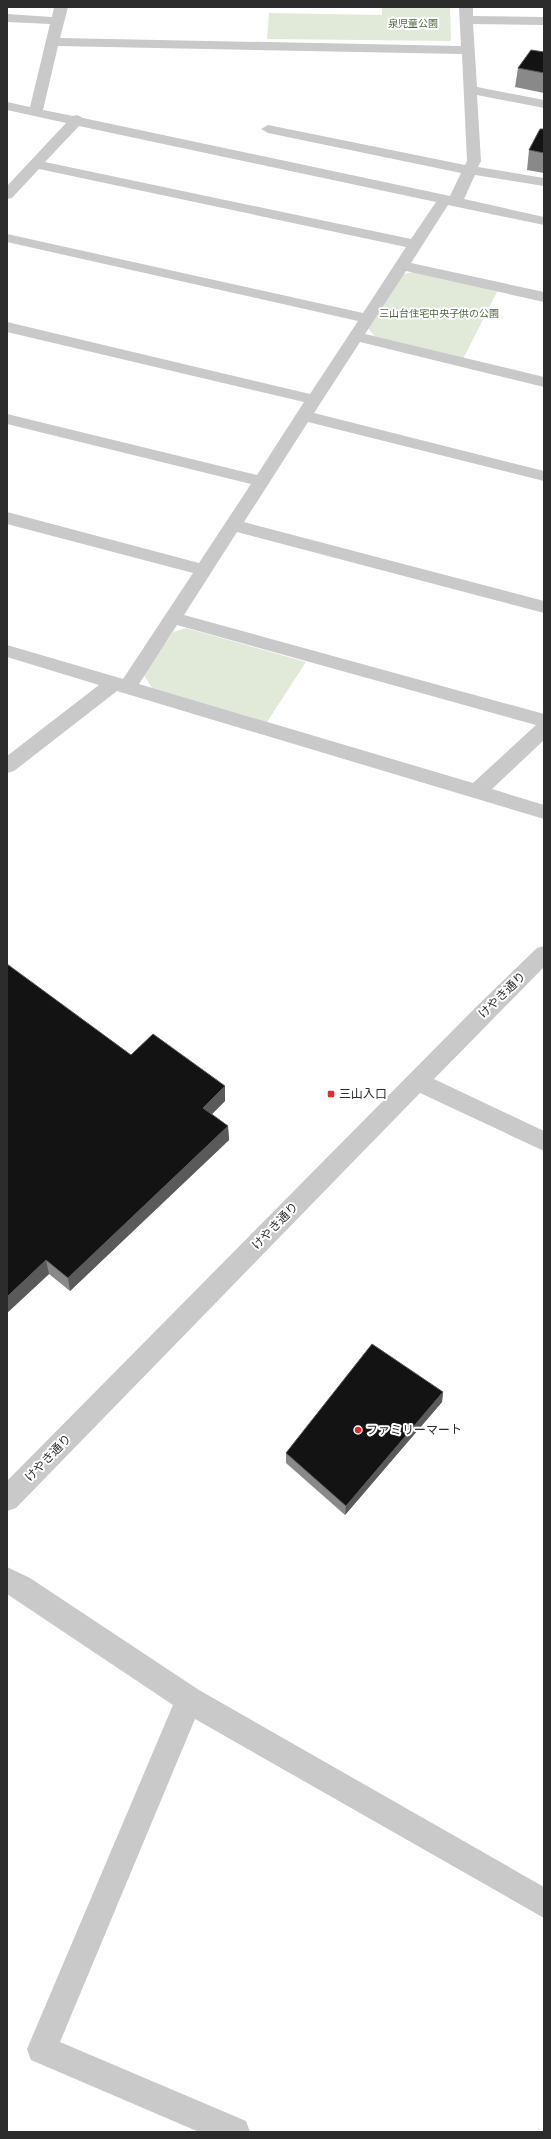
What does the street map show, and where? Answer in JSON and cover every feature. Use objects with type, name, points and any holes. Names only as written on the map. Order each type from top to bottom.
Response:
[{"type":"street","points":[[36,111],[61,7]]},
{"type":"street","points":[[7,766],[121,685],[173,618],[402,266],[416,245],[450,201],[470,170],[474,161],[467,14],[544,21]]},
{"type":"street","points":[[7,18],[58,21]]},
{"type":"street","points":[[52,42],[469,50]]},
{"type":"street","points":[[471,90],[544,104]]},
{"type":"street","points":[[7,106],[77,119],[544,222]]},
{"type":"street","points":[[7,195],[77,119]]},
{"type":"street","points":[[268,129],[470,170],[544,182]]},
{"type":"street","points":[[36,164],[416,245]]},
{"type":"street","points":[[7,238],[368,318]]},
{"type":"street","points":[[402,266],[544,297]]},
{"type":"street","points":[[7,327],[315,400]]},
{"type":"street","points":[[356,336],[544,382]]},
{"type":"street","points":[[304,416],[544,476]]},
{"type":"street","points":[[7,418],[262,482]]},
{"type":"street","points":[[7,518],[204,570]]},
{"type":"street","points":[[233,525],[544,606]]},
{"type":"street","points":[[173,618],[544,721]]},
{"type":"street","points":[[7,651],[477,790],[544,812]]},
{"type":"street","points":[[477,790],[544,729]]},
{"type":"street","name":"けやき通り","points":[[7,1499],[417,1081],[544,954]]},
{"type":"street","points":[[417,1081],[544,1141]]},
{"type":"street","points":[[7,1580],[21,1587],[189,1700],[544,1903]]},
{"type":"street","points":[[189,1700],[42,2049],[234,2132]]},
{"type":"green space","name":"泉児童公園","points":[[382,7],[450,7],[451,41],[267,39],[269,13],[382,15]]},
{"type":"green space","name":"三山台住宅中央子供の公園","points":[[417,271],[498,290],[463,359],[375,337],[368,328],[401,275]]},
{"type":"green space","points":[[186,628],[306,662],[267,722],[152,688],[144,675],[173,632]]},
{"type":"building","points":[[531,50],[544,52],[544,73],[518,68]]},
{"type":"building","points":[[540,129],[544,129],[544,153],[529,150]]},
{"type":"building","points":[[7,964],[131,1055],[153,1034],[225,1086],[203,1108],[228,1126],[68,1278],[46,1260],[7,1297]]},
{"type":"building","points":[[372,1344],[443,1392],[346,1506],[286,1453]]},
{"type":"place","name":"三山入口","points":[[331,1094]]},
{"type":"place","name":"ファミリーマート","points":[[358,1430]]}]
